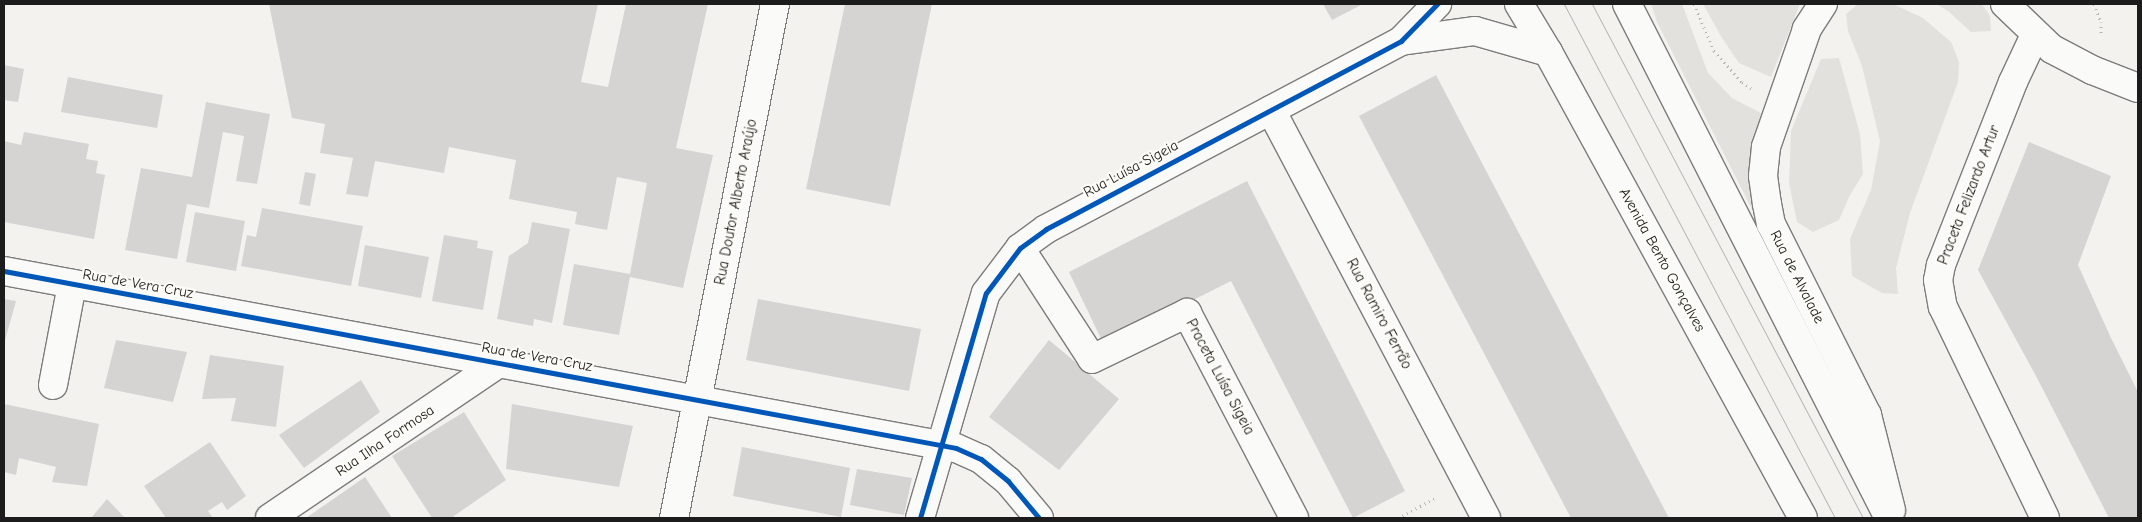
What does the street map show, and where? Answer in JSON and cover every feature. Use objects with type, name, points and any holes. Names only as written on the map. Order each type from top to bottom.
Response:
[{"type":"street","name":"Rua Doutor Alberto Araújo","points":[[674,518],[775,4]]},
{"type":"street","name":"Rua Luísa Sigeia","points":[[920,518],[943,445],[974,326],[986,294],[1020,248],[1054,225],[1401,41],[1437,4]]},
{"type":"street","name":"Avenida Bento Gonçalves","points":[[1519,4],[1548,52],[1803,518]]},
{"type":"street","points":[[1627,4],[1889,518]]},
{"type":"street","name":"Rua de Alvalade","points":[[1822,4],[1807,29],[1781,103],[1766,147],[1763,176],[1771,224],[1867,415],[1893,518]]},
{"type":"street","points":[[2005,4],[2035,35],[2052,48],[2092,70],[2138,88]]},
{"type":"street","points":[[2028,4],[2035,35]]},
{"type":"street","name":"Rua Luísa Sigeia","points":[[1401,41],[1475,31],[1548,52]]},
{"type":"street","name":"Praceta Felizardo Artur","points":[[2035,35],[2006,100],[1941,264],[1938,280],[1943,307],[2045,518]]},
{"type":"street","name":"Rua Ramiro Ferrão","points":[[1271,110],[1486,518]]},
{"type":"street","name":"Praceta Luísa Sigeia","points":[[1020,248],[1092,359],[1187,313],[1294,518]]},
{"type":"street","name":"Rua de Vera Cruz","points":[[4,272],[943,445],[968,452],[994,469],[1008,481],[1039,518]]},
{"type":"street","points":[[53,385],[72,284]]},
{"type":"street","name":"Rua Ilha Formosa","points":[[270,518],[499,363]]},
{"type":"path","points":[[1694,4],[1714,50],[1728,67],[1742,82],[1781,103]]},
{"type":"path","points":[[1398,518],[1466,481]]},
{"type":"shaded area","points":[[1651,4],[1682,4],[1708,73],[1732,98],[1761,113],[1751,158],[1754,213],[1657,22]]},
{"type":"shaded area","points":[[1703,4],[1800,4],[1771,77],[1739,63]]},
{"type":"shaded area","points":[[1858,4],[1893,4],[1923,18],[1951,42],[1959,62],[1958,82],[1910,213],[1896,268],[1898,294],[1882,293],[1852,276],[1850,239],[1871,190],[1880,141],[1862,66],[1848,31],[1846,14]]},
{"type":"shaded area","points":[[1936,4],[1982,4],[1990,16],[1991,31],[1971,32],[1948,11]]},
{"type":"shaded area","points":[[1839,58],[1860,134],[1863,174],[1850,195],[1839,220],[1813,232],[1797,222],[1789,183],[1791,131],[1821,59]]},
{"type":"building","points":[[269,4],[598,4],[581,82],[608,87],[626,4],[708,4],[676,148],[713,155],[683,288],[630,277],[619,335],[563,325],[574,264],[630,274],[647,183],[617,177],[607,230],[575,224],[577,212],[509,199],[516,160],[449,147],[444,173],[375,161],[368,197],[346,194],[353,158],[320,153],[325,124],[292,118]]},
{"type":"building","points":[[845,4],[932,4],[890,206],[806,189]]},
{"type":"building","points":[[1323,4],[1363,4],[1332,20]]},
{"type":"building","points":[[4,65],[24,69],[18,102],[4,100]]},
{"type":"building","points":[[1436,75],[1669,518],[1571,518],[1359,116]]},
{"type":"building","points":[[68,77],[163,95],[157,128],[61,112]]},
{"type":"building","points":[[206,102],[270,114],[257,184],[236,181],[244,136],[223,132],[209,208],[187,204],[177,259],[125,250],[141,168],[192,177]]},
{"type":"building","points":[[24,132],[89,144],[86,159],[98,161],[96,173],[105,175],[94,239],[4,222],[4,141],[21,145]]},
{"type":"building","points":[[2029,142],[2111,176],[2078,265],[2138,392],[2138,518],[2109,518],[2036,376],[1978,270]]},
{"type":"building","points":[[305,172],[316,174],[310,206],[299,204]]},
{"type":"building","points":[[1247,181],[1405,491],[1353,518],[1231,281],[1104,345],[1069,272]]},
{"type":"building","points":[[262,208],[363,226],[351,286],[241,266],[247,235],[256,237]]},
{"type":"building","points":[[195,212],[245,221],[236,271],[186,262]]},
{"type":"building","points":[[532,222],[570,229],[552,323],[534,319],[533,326],[497,319],[509,256],[528,243]]},
{"type":"building","points":[[444,235],[478,241],[477,248],[493,251],[483,310],[432,301]]},
{"type":"building","points":[[365,245],[429,257],[421,298],[358,286]]},
{"type":"building","points":[[4,299],[16,301],[4,344]]},
{"type":"building","points":[[758,299],[921,329],[909,391],[746,360]]},
{"type":"building","points":[[116,340],[187,352],[173,402],[104,388]]},
{"type":"building","points":[[1049,340],[1119,399],[1059,470],[989,417]]},
{"type":"building","points":[[210,355],[284,366],[276,427],[231,421],[236,398],[202,399]]},
{"type":"building","points":[[361,380],[380,412],[304,468],[279,435]]},
{"type":"building","points":[[4,404],[99,424],[87,486],[52,482],[56,467],[19,458],[16,475],[4,472]]},
{"type":"building","points":[[512,404],[633,426],[619,487],[506,469]]},
{"type":"building","points":[[464,412],[506,480],[451,518],[432,518],[392,456]]},
{"type":"building","points":[[210,442],[246,496],[227,510],[222,502],[208,511],[213,518],[166,518],[144,486]]},
{"type":"building","points":[[742,447],[850,468],[841,517],[733,496]]},
{"type":"building","points":[[857,469],[912,478],[904,515],[850,505]]},
{"type":"building","points":[[365,477],[392,518],[306,518]]},
{"type":"building","points":[[107,499],[125,518],[91,518]]},
{"type":"tram line","points":[[1564,4],[1835,518]]},
{"type":"tram line","points":[[1592,4],[1863,518]]},
{"type":"cycle path","points":[[920,518],[986,293],[1020,248],[1046,229],[1401,41],[1437,4]]},
{"type":"cycle path","points":[[4,271],[956,448],[981,459],[1008,481],[1039,518]]}]
